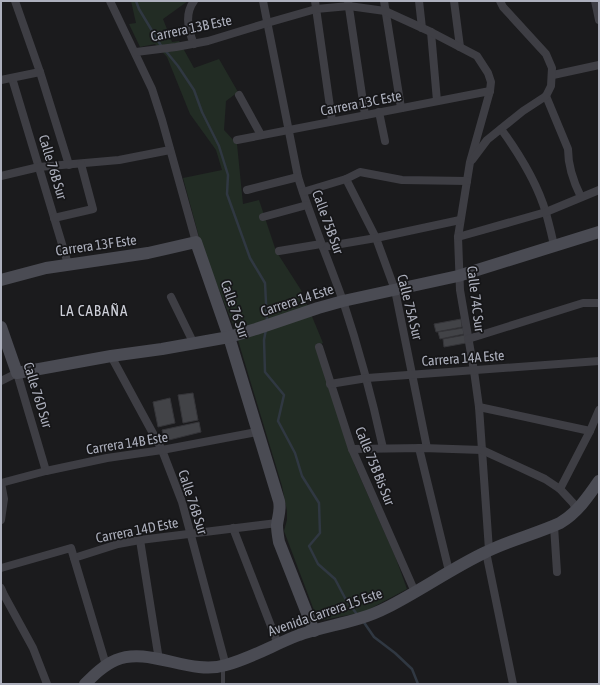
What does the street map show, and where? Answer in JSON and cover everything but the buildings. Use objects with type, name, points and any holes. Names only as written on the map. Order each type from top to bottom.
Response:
[{"type":"street","points":[[14,1],[40,72],[70,165]]},
{"type":"street","name":"Calle 76 Sur","points":[[110,1],[136,52],[152,89],[196,242],[229,336],[279,501],[280,509],[277,532],[283,553],[314,631]]},
{"type":"street","points":[[194,1],[189,8],[187,18],[190,36],[194,44]]},
{"type":"street","name":"Calle 75B Sur","points":[[263,1],[298,177],[343,301],[367,378],[383,448]]},
{"type":"street","points":[[384,1],[401,108]]},
{"type":"street","points":[[419,1],[422,28]]},
{"type":"street","points":[[454,1],[460,47]]},
{"type":"street","points":[[470,162],[487,140],[546,96],[551,86],[553,75],[552,68],[546,54],[503,7],[500,1]]},
{"type":"street","points":[[595,1],[599,20]]},
{"type":"street","points":[[349,3],[365,115]]},
{"type":"street","name":"Carrera 13B Este","points":[[136,52],[194,44],[225,37],[315,5],[349,3],[385,11],[431,32],[477,56]]},
{"type":"street","points":[[315,5],[332,121]]},
{"type":"street","points":[[431,32],[437,101]]},
{"type":"street","name":"Calle 74C Sur","points":[[477,56],[488,73],[491,82],[490,91],[470,162],[460,220],[458,237],[458,276],[479,407],[487,551],[513,684]]},
{"type":"street","points":[[553,75],[599,65]]},
{"type":"street","points":[[1,80],[40,72]]},
{"type":"street","name":"Calle 76B Sur","points":[[12,78],[68,264]]},
{"type":"street","name":"Carrera 13C Este","points":[[237,140],[490,91]]},
{"type":"street","points":[[239,95],[261,135]]},
{"type":"street","points":[[546,96],[568,149],[572,180],[581,197]]},
{"type":"street","points":[[379,112],[385,141]]},
{"type":"street","points":[[501,129],[531,175],[546,212],[554,246]]},
{"type":"street","points":[[1,176],[39,167],[119,160],[170,150]]},
{"type":"street","points":[[54,218],[94,209],[81,164]]},
{"type":"street","points":[[303,192],[360,172],[402,180],[467,181]]},
{"type":"street","points":[[247,190],[298,177]]},
{"type":"street","name":"Calle 75A Sur","points":[[346,178],[376,238],[395,290],[413,375],[423,448],[449,571]]},
{"type":"street","points":[[458,237],[546,212],[599,190]]},
{"type":"street","points":[[263,217],[307,205]]},
{"type":"street","points":[[279,251],[376,238],[460,220]]},
{"type":"street","name":"Carrera 14 Este","points":[[1,381],[17,373],[111,356],[194,344],[256,330],[318,308],[343,301],[458,276],[599,232]]},
{"type":"street","name":"Carrera 13F Este","points":[[1,280],[26,272],[148,252],[196,242]]},
{"type":"street","points":[[171,297],[194,344]]},
{"type":"street","points":[[468,339],[584,303],[599,303]]},
{"type":"street","name":"Calle 76D Sur","points":[[1,327],[17,373],[46,471]]},
{"type":"street","name":"Calle 75B Bis Sur","points":[[319,347],[352,449],[415,592]]},
{"type":"street","name":"Calle 76B Sur","points":[[111,356],[162,450],[182,502],[225,666]]},
{"type":"street","name":"Carrera 14A Este","points":[[330,384],[367,378],[474,371],[599,360]]},
{"type":"street","points":[[479,407],[590,431]]},
{"type":"street","points":[[560,489],[590,431],[599,410]]},
{"type":"street","name":"Carrera 14B Este","points":[[1,483],[46,471],[107,458],[162,450],[257,432]]},
{"type":"street","points":[[352,449],[423,448],[482,450],[535,474],[560,489],[573,503],[577,510]]},
{"type":"street","name":"Avenida Carrera 15 Este","points":[[85,684],[106,665],[116,660],[132,656],[199,668],[225,666],[314,631],[369,616],[487,551],[554,526],[577,510],[599,481]]},
{"type":"street","points":[[1,483],[4,492],[4,505],[1,520]]},
{"type":"street","name":"Carrera 14D Este","points":[[74,558],[118,544],[140,540],[277,523]]},
{"type":"street","points":[[554,526],[557,572]]},
{"type":"street","points":[[233,528],[278,644]]},
{"type":"street","points":[[140,540],[159,660]]},
{"type":"street","points":[[1,568],[71,548],[106,665]]},
{"type":"street","points":[[1,588],[34,648],[47,684]]},
{"type":"lane","points":[[223,684],[225,666]]},
{"type":"shaded area","points":[[131,1],[188,1],[163,19],[172,42],[179,41],[194,68],[219,59],[238,92],[226,101],[224,130],[237,144],[243,204],[259,200],[276,251],[301,290],[323,343],[316,346],[355,466],[395,556],[407,589],[364,612],[318,621],[284,531],[287,520],[287,511],[282,486],[234,327],[202,248],[183,178],[222,170],[216,150],[190,114],[167,57],[155,44],[140,47],[129,24],[136,23]]},
{"type":"waterway","points":[[136,1],[139,9],[160,44],[178,66],[194,90],[202,112],[219,146],[228,175],[227,194],[250,258],[265,283],[267,322]]},
{"type":"waterway","points":[[266,329],[264,340],[265,372],[284,395],[278,421],[295,453],[302,476],[319,503],[320,533],[309,546],[318,564],[335,579],[345,598],[356,613]]},
{"type":"waterway","points":[[363,621],[374,637],[395,653],[412,669],[418,684]]},
{"type":"district","name":"LA CABAÑA","points":[[94,310]]}]
